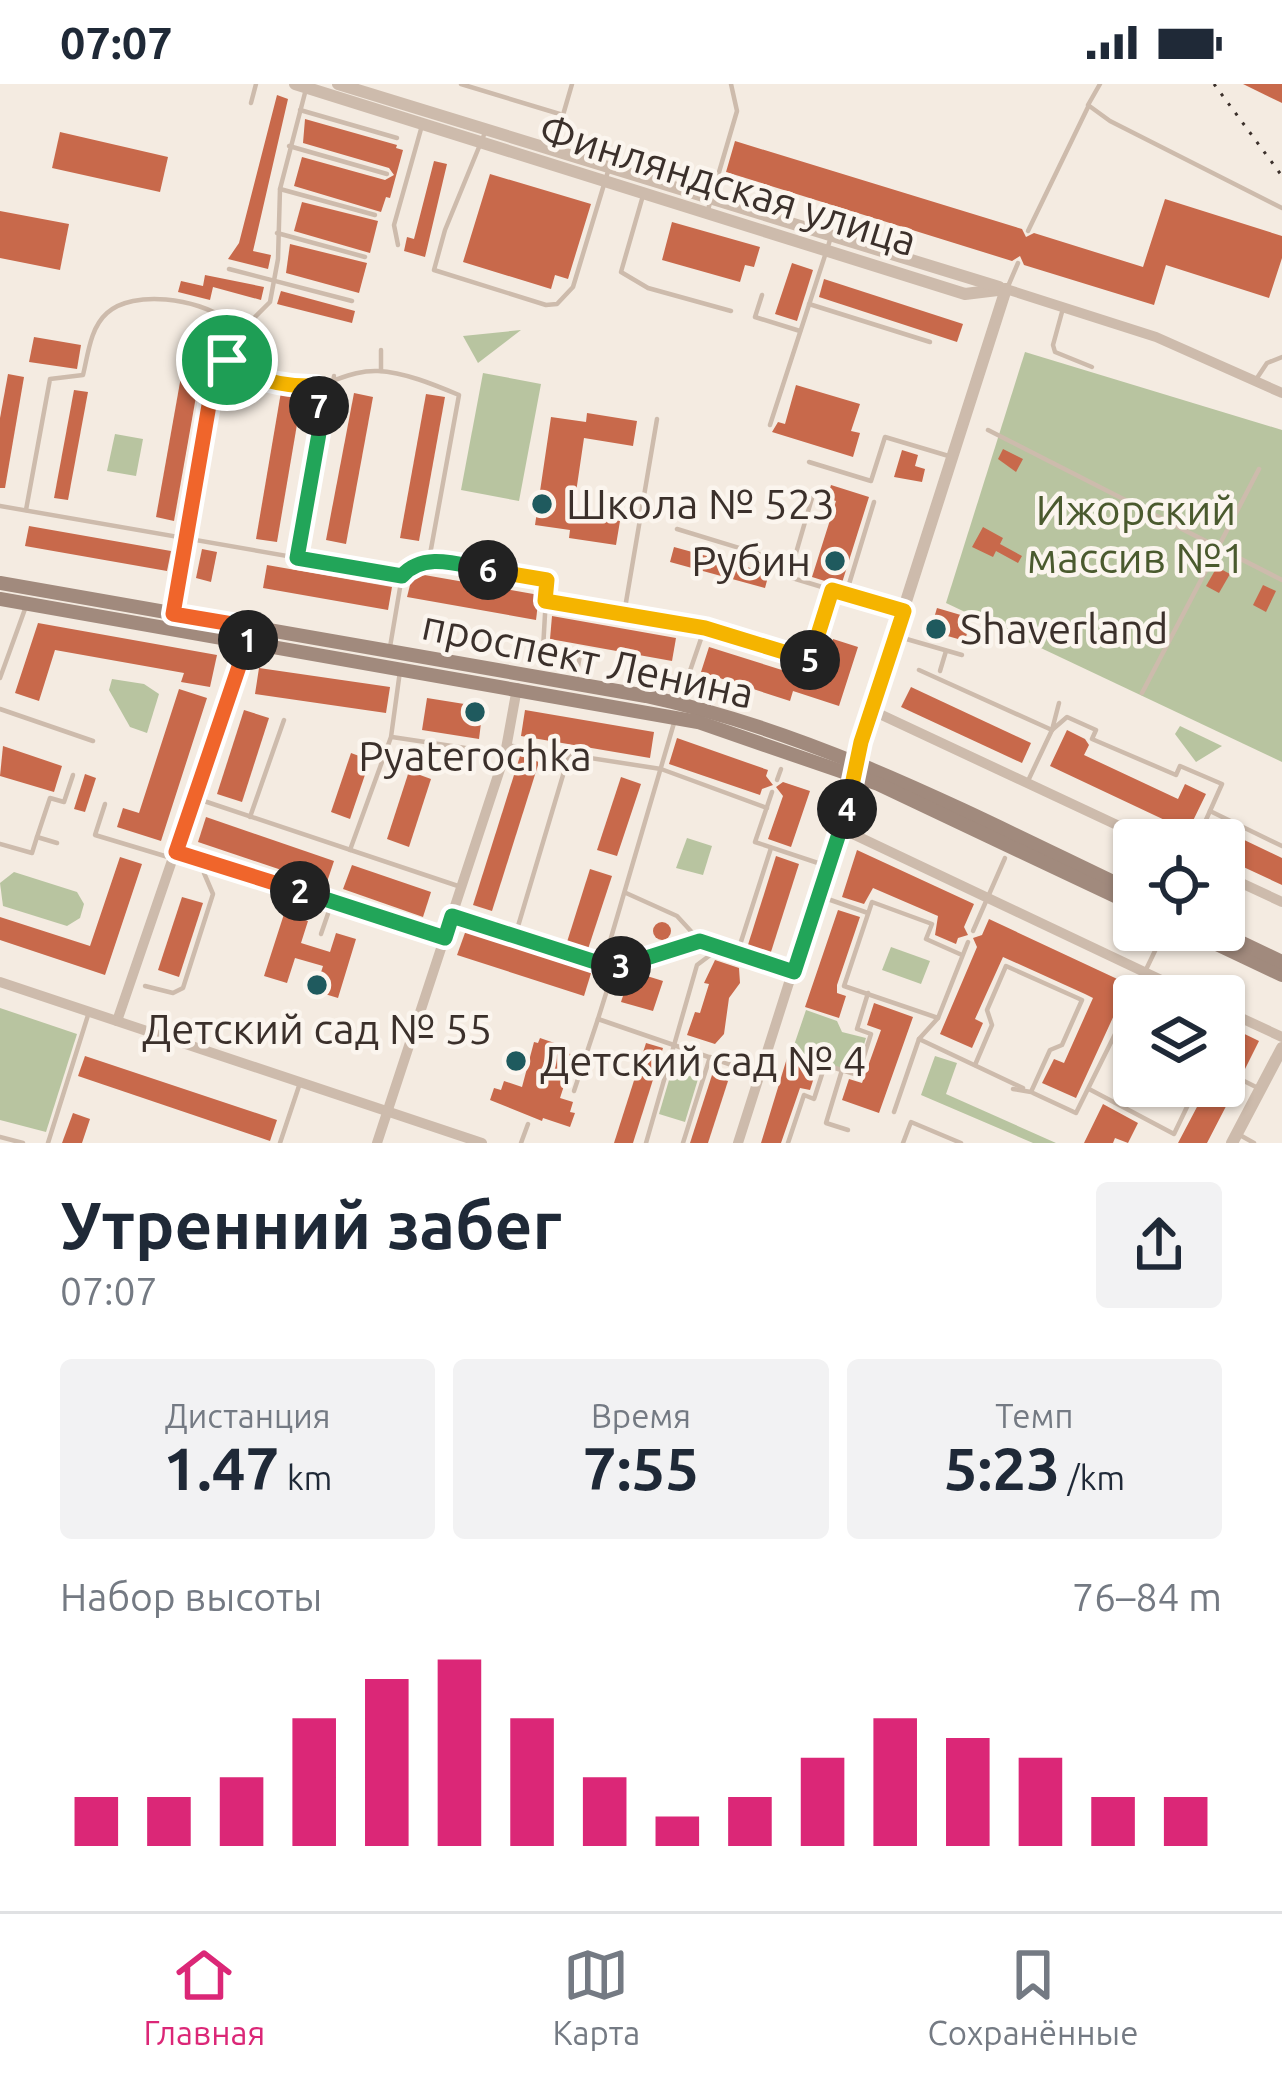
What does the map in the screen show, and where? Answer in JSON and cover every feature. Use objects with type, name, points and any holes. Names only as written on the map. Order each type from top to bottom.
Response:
[{"type":"main road","name":"проспект Ленина","points":[[0,584],[173,614],[401,668],[575,684],[646,696],[857,769],[1113,883]]},
{"type":"main road","name":"проспект Ленина","points":[[0,599],[389,651],[678,710]]},
{"type":"main road","name":"проспект Ленина","points":[[857,769],[1113,895]]},
{"type":"main road","points":[[1245,944],[1282,962]]},
{"type":"main road","points":[[1231,951],[1282,975]]},
{"type":"street","name":"Финляндская улица","points":[[338,84],[484,136],[829,244],[1064,306],[1156,338],[1282,393]]},
{"type":"street","name":"Финляндская улица","points":[[303,85],[365,94],[423,124],[484,136]]},
{"type":"street","name":"Финляндская улица","points":[[607,174],[644,193],[709,206]]},
{"type":"street","points":[[738,1143],[1006,289]]},
{"type":"street","points":[[118,1022],[249,634]]},
{"type":"street","points":[[377,1143],[506,749],[518,681]]},
{"type":"street","points":[[872,710],[1113,823]]},
{"type":"street","points":[[840,828],[1150,975]]},
{"type":"street","points":[[1245,885],[1282,902]]},
{"type":"street","points":[[0,982],[481,1143]]},
{"type":"street","points":[[1245,1020],[1282,1037]]},
{"type":"street","points":[[1235,1138],[1282,1048]]},
{"type":"lane","points":[[250,103],[256,84]]},
{"type":"lane","points":[[461,84],[562,115],[572,84]]},
{"type":"lane","points":[[709,206],[737,111],[731,84]]},
{"type":"lane","points":[[1028,232],[1100,84]]},
{"type":"lane","points":[[226,330],[247,325],[265,310],[276,281],[280,189],[303,85]]},
{"type":"lane","points":[[1088,105],[1110,121],[1282,208]]},
{"type":"lane","points":[[300,110],[398,138]]},
{"type":"lane","points":[[398,245],[394,226],[423,124]]},
{"type":"lane","points":[[484,136],[445,230],[434,270],[546,305],[557,304],[573,287],[607,174]]},
{"type":"lane","points":[[290,146],[387,174]]},
{"type":"lane","points":[[280,189],[375,215]]},
{"type":"lane","points":[[644,193],[621,272],[648,288],[731,311]]},
{"type":"lane","points":[[277,233],[365,256]]},
{"type":"lane","points":[[770,425],[829,244]]},
{"type":"lane","points":[[1006,289],[1018,263]]},
{"type":"lane","points":[[229,269],[352,301]]},
{"type":"lane","points":[[762,295],[755,316],[800,331]]},
{"type":"lane","points":[[26,510],[50,379],[83,375],[94,331],[107,312],[159,299],[225,319],[227,360],[214,376],[173,614]]},
{"type":"lane","points":[[809,304],[930,343]]},
{"type":"lane","points":[[1064,306],[1055,352],[1092,367]]},
{"type":"lane","points":[[381,350],[381,371]]},
{"type":"lane","points":[[1255,381],[1267,363],[1282,357]]},
{"type":"lane","points":[[227,360],[261,378],[294,386],[316,386],[334,376],[381,371],[459,394],[429,560]]},
{"type":"lane","points":[[297,558],[334,376]]},
{"type":"lane","points":[[316,386],[321,422]]},
{"type":"lane","points":[[624,614],[657,419]]},
{"type":"lane","points":[[988,430],[1282,580]]},
{"type":"lane","points":[[809,462],[871,481],[884,437],[953,457]]},
{"type":"lane","points":[[1142,693],[1259,469]]},
{"type":"lane","points":[[812,498],[789,578],[904,611]]},
{"type":"lane","points":[[845,594],[874,502]]},
{"type":"lane","points":[[0,506],[402,576]]},
{"type":"lane","points":[[676,529],[793,565]]},
{"type":"lane","points":[[389,651],[402,576],[412,565],[429,560],[547,580],[543,649]]},
{"type":"lane","points":[[545,601],[705,628],[810,661],[832,590]]},
{"type":"lane","points":[[0,678],[26,603]]},
{"type":"lane","points":[[603,965],[705,628]]},
{"type":"lane","points":[[896,636],[962,655]]},
{"type":"lane","points":[[940,671],[946,651]]},
{"type":"lane","points":[[575,684],[580,655]]},
{"type":"lane","points":[[646,696],[650,667]]},
{"type":"lane","points":[[350,850],[391,737],[401,668]]},
{"type":"lane","points":[[919,670],[1052,730]]},
{"type":"lane","points":[[1027,783],[1059,703]]},
{"type":"lane","points":[[0,710],[93,741]]},
{"type":"lane","points":[[1052,730],[1067,717],[1096,730],[1092,739],[1176,776],[1180,766],[1222,784],[1206,819]]},
{"type":"lane","points":[[250,817],[284,720]]},
{"type":"lane","points":[[391,737],[662,769],[767,808]]},
{"type":"lane","points":[[515,936],[569,755]]},
{"type":"lane","points":[[777,780],[781,769]]},
{"type":"lane","points":[[0,844],[32,853],[50,798],[64,802],[73,775]]},
{"type":"lane","points":[[772,792],[755,842],[828,867]]},
{"type":"lane","points":[[195,798],[461,887]]},
{"type":"lane","points":[[105,804],[95,835],[206,861],[445,938]]},
{"type":"lane","points":[[1210,811],[1282,846]]},
{"type":"lane","points":[[38,836],[57,843]]},
{"type":"lane","points":[[737,954],[771,848]]},
{"type":"lane","points":[[973,931],[1005,858]]},
{"type":"lane","points":[[145,986],[173,993],[183,988],[213,894],[204,873],[206,861]]},
{"type":"lane","points":[[626,893],[677,916],[700,941],[794,972]]},
{"type":"lane","points":[[819,896],[868,913]]},
{"type":"lane","points":[[321,934],[332,902]]},
{"type":"lane","points":[[938,1018],[844,986],[872,902],[932,924],[926,939],[962,955]]},
{"type":"lane","points":[[452,916],[614,968],[700,941]]},
{"type":"lane","points":[[894,1112],[920,1040],[938,1018],[968,942]]},
{"type":"lane","points":[[646,1143],[697,964],[719,948]]},
{"type":"lane","points":[[1143,975],[1154,951]]},
{"type":"lane","points":[[975,1065],[992,1025],[987,1010],[1006,966],[1082,1000],[1062,1045],[1050,1050],[1031,1092]]},
{"type":"lane","points":[[574,1091],[614,968]]},
{"type":"lane","points":[[788,1143],[804,1095],[814,1099],[825,1065],[858,1076],[872,1034],[856,1028],[868,993]]},
{"type":"lane","points":[[48,1143],[89,1012]]},
{"type":"lane","points":[[598,1019],[760,1075]]},
{"type":"lane","points":[[920,1040],[1076,1113],[1113,1037]]},
{"type":"lane","points":[[683,1143],[710,1056]]},
{"type":"lane","points":[[842,1070],[826,1123],[848,1130]]},
{"type":"lane","points":[[280,1143],[300,1082]]},
{"type":"lane","points":[[1245,1082],[1260,1089]]},
{"type":"lane","points":[[1088,1088],[1174,1134],[1187,1107]]},
{"type":"lane","points":[[1013,1089],[1031,1092]]},
{"type":"lane","points":[[903,1143],[911,1122],[961,1143]]},
{"type":"lane","points":[[521,1143],[528,1124]]},
{"type":"lane","points":[[1159,1143],[1166,1130]]},
{"type":"lane","points":[[0,1137],[23,1143]]},
{"type":"lane","points":[[1235,1138],[1254,1143]]},
{"type":"green space","points":[[521,330],[478,363],[463,336]]},
{"type":"green space","name":"Ижорский массив №1","points":[[1025,352],[1282,430],[1282,762],[946,603]]},
{"type":"green space","points":[[483,373],[541,384],[519,501],[461,490]]},
{"type":"green space","points":[[115,434],[143,439],[136,476],[107,471]]},
{"type":"green space","points":[[112,679],[144,684],[159,694],[147,733],[130,727],[109,690]]},
{"type":"green space","points":[[1180,726],[1222,746],[1196,762],[1175,734]]},
{"type":"green space","points":[[687,838],[712,846],[703,875],[676,868]]},
{"type":"green space","points":[[14,872],[77,892],[84,904],[80,918],[67,926],[3,906],[0,883]]},
{"type":"green space","points":[[891,947],[930,961],[921,984],[882,970]]},
{"type":"green space","points":[[0,1008],[77,1034],[46,1132],[0,1120]]},
{"type":"green space","points":[[806,1010],[837,1021],[842,1032],[866,1038],[855,1073],[790,1057]]},
{"type":"green space","points":[[935,1056],[957,1063],[946,1094],[1056,1143],[1033,1143],[921,1095]]},
{"type":"green space","points":[[672,1070],[698,1079],[685,1122],[659,1114]]},
{"type":"building","points":[[1243,84],[1282,84],[1282,103]]},
{"type":"building","points":[[277,95],[288,99],[253,251],[271,255],[268,269],[228,259],[239,243]]},
{"type":"building","points":[[305,119],[403,150],[390,198],[386,197],[381,212],[294,186],[302,157],[385,180],[394,175],[389,168],[303,143]]},
{"type":"building","points":[[60,132],[168,157],[160,192],[52,168]]},
{"type":"building","points":[[735,141],[1022,229],[1026,237],[1034,233],[1143,267],[1165,199],[1282,236],[1282,258],[1269,298],[1166,265],[1154,305],[1024,265],[1020,256],[1012,261],[726,172]]},
{"type":"building","points":[[434,161],[447,164],[425,257],[404,251],[407,237],[414,239]]},
{"type":"building","points":[[490,174],[591,204],[568,279],[555,275],[551,289],[463,262]]},
{"type":"building","points":[[302,202],[378,221],[370,253],[294,231]]},
{"type":"building","points":[[0,211],[69,224],[60,270],[0,258]]},
{"type":"building","points":[[672,222],[760,247],[754,267],[745,265],[740,282],[662,260]]},
{"type":"building","points":[[290,244],[367,263],[359,293],[286,273]]},
{"type":"building","points":[[792,263],[813,270],[797,321],[775,314]]},
{"type":"building","points":[[205,275],[264,287],[261,300],[213,287],[210,300],[178,292],[181,281],[203,286]]},
{"type":"building","points":[[824,279],[963,324],[957,342],[819,297]]},
{"type":"building","points":[[281,291],[355,311],[352,323],[277,304]]},
{"type":"building","points":[[34,337],[81,345],[77,369],[29,362]]},
{"type":"building","points":[[182,371],[200,374],[174,521],[156,517]]},
{"type":"building","points":[[8,374],[24,377],[5,488],[0,488],[0,418]]},
{"type":"building","points":[[796,385],[860,404],[851,431],[860,433],[853,457],[772,432],[778,422],[785,424]]},
{"type":"building","points":[[74,390],[88,392],[68,500],[54,498]]},
{"type":"building","points":[[281,392],[302,395],[277,542],[256,539]]},
{"type":"building","points":[[354,393],[373,397],[346,544],[326,540]]},
{"type":"building","points":[[426,394],[445,397],[419,541],[400,538]]},
{"type":"building","points":[[587,413],[637,421],[633,446],[584,438],[573,513],[620,521],[616,545],[569,538],[570,530],[535,525],[551,417],[586,422]]},
{"type":"building","points":[[1003,449],[1023,459],[1016,472],[998,459]]},
{"type":"building","points":[[902,450],[918,455],[915,466],[925,469],[922,482],[894,477]]},
{"type":"building","points":[[831,485],[869,497],[841,586],[812,577],[836,501],[827,498]]},
{"type":"building","points":[[29,526],[171,551],[167,571],[25,546]]},
{"type":"building","points":[[983,527],[1022,556],[1018,563],[996,551],[993,557],[972,547]]},
{"type":"building","points":[[674,547],[769,573],[765,588],[670,562]]},
{"type":"building","points":[[202,549],[217,552],[211,582],[196,578]]},
{"type":"building","points":[[267,565],[392,587],[388,610],[263,588]]},
{"type":"building","points":[[1217,567],[1230,574],[1219,593],[1206,586]]},
{"type":"building","points":[[413,573],[539,595],[536,620],[407,597]]},
{"type":"building","points":[[1263,585],[1276,591],[1266,612],[1253,605]]},
{"type":"building","points":[[937,608],[971,618],[965,641],[930,631]]},
{"type":"building","points":[[552,616],[676,638],[672,661],[550,639]]},
{"type":"building","points":[[38,623],[217,655],[210,687],[181,682],[184,673],[55,650],[39,701],[15,693]]},
{"type":"building","points":[[833,639],[858,647],[839,706],[793,691],[790,701],[701,672],[709,647],[798,675],[797,680],[818,687]]},
{"type":"building","points":[[259,668],[390,687],[386,713],[255,694]]},
{"type":"building","points":[[911,687],[1031,743],[1022,763],[901,707]]},
{"type":"building","points":[[179,689],[207,698],[161,841],[117,827],[123,808],[139,813]]},
{"type":"building","points":[[427,698],[483,707],[479,739],[422,730]]},
{"type":"building","points":[[244,710],[269,718],[242,802],[217,794]]},
{"type":"building","points":[[525,710],[654,732],[650,758],[521,736]]},
{"type":"building","points":[[1067,730],[1085,739],[1089,745],[1084,755],[1178,799],[1185,784],[1206,794],[1194,819],[1163,819],[1050,766]]},
{"type":"building","points":[[677,738],[768,770],[766,776],[773,785],[760,795],[669,764]]},
{"type":"building","points":[[3,746],[62,766],[54,792],[0,776]]},
{"type":"building","points":[[351,753],[370,760],[350,819],[331,812]]},
{"type":"building","points":[[520,756],[539,762],[492,911],[473,905]]},
{"type":"building","points":[[409,771],[431,779],[409,847],[387,839]]},
{"type":"building","points":[[85,774],[96,778],[85,812],[74,809]]},
{"type":"building","points":[[621,777],[641,784],[617,856],[597,850]]},
{"type":"building","points":[[783,782],[810,791],[791,847],[768,839],[783,796],[776,787]]},
{"type":"building","points":[[206,817],[334,861],[326,885],[198,842]]},
{"type":"building","points":[[1245,840],[1282,858],[1282,885],[1245,868]]},
{"type":"building","points":[[857,850],[974,904],[964,927],[968,935],[956,944],[935,935],[938,916],[873,888],[864,904],[842,897]]},
{"type":"building","points":[[776,856],[799,864],[770,955],[747,948]]},
{"type":"building","points":[[120,857],[142,864],[105,975],[0,940],[0,917],[90,946]]},
{"type":"building","points":[[352,865],[431,892],[423,917],[343,889]]},
{"type":"building","points":[[590,869],[612,876],[588,949],[567,942]]},
{"type":"building","points":[[182,897],[203,903],[179,977],[158,970]]},
{"type":"building","points":[[838,910],[860,917],[837,985],[837,993],[846,996],[839,1018],[805,1007]]},
{"type":"building","points":[[284,914],[308,921],[301,943],[330,952],[336,933],[356,939],[338,998],[315,991],[323,966],[295,958],[287,983],[264,976]]},
{"type":"building","points":[[989,919],[1113,977],[1113,1017],[1076,1098],[1042,1083],[1054,1059],[1064,1063],[1093,998],[1085,994],[1003,957],[975,1019],[983,1023],[972,1048],[940,1034],[977,947],[973,938],[982,935]]},
{"type":"building","points":[[662,922],[671,931],[662,940],[653,931]]},
{"type":"building","points":[[466,930],[592,970],[584,996],[457,955]]},
{"type":"building","points":[[715,960],[739,968],[740,983],[729,998],[724,1034],[715,1044],[687,1035],[695,1012],[700,1013],[709,984],[704,983]]},
{"type":"building","points":[[631,971],[663,981],[653,1011],[621,1002]]},
{"type":"building","points":[[874,1003],[913,1017],[879,1113],[842,1100],[849,1079],[862,1083],[881,1030],[867,1025]]},
{"type":"building","points":[[1245,1034],[1259,1041],[1245,1069]]},
{"type":"building","points":[[540,1038],[569,1048],[567,1053],[574,1055],[560,1098],[573,1102],[570,1127],[490,1100],[494,1088],[501,1090],[504,1081],[522,1087],[534,1042]]},
{"type":"building","points":[[646,1043],[663,1048],[633,1143],[614,1143]]},
{"type":"building","points":[[85,1056],[277,1120],[270,1141],[78,1076]]},
{"type":"building","points":[[787,1058],[817,1068],[810,1090],[800,1088],[781,1143],[761,1143]]},
{"type":"building","points":[[712,1075],[728,1081],[708,1143],[690,1143]]},
{"type":"building","points":[[1103,1104],[1138,1123],[1128,1143],[1115,1138],[1113,1143],[1084,1143]]},
{"type":"building","points":[[1197,1107],[1226,1107],[1207,1143],[1178,1143]]},
{"type":"building","points":[[73,1113],[90,1119],[82,1143],[62,1143]]},
{"type":"railway","points":[[1214,84],[1282,176]]},
{"type":"place","name":"Школа № 523","points":[[542,504]]},
{"type":"place","name":"Рубин","points":[[835,561]]},
{"type":"place","name":"Shaverland","points":[[936,629]]},
{"type":"place","name":"Pyaterochka","points":[[475,712]]},
{"type":"place","name":"Детский сад № 55","points":[[317,985]]},
{"type":"place","name":"Детский сад № 4","points":[[516,1061]]},
{"type":"route","points":[[227,360],[261,378],[316,386],[321,422],[297,558],[402,576],[412,565],[429,560],[547,580],[545,601],[705,628],[810,661],[832,590],[904,611],[794,972],[700,941],[614,968],[452,916],[445,938],[176,852],[250,627],[173,614],[214,376],[227,360]]}]
